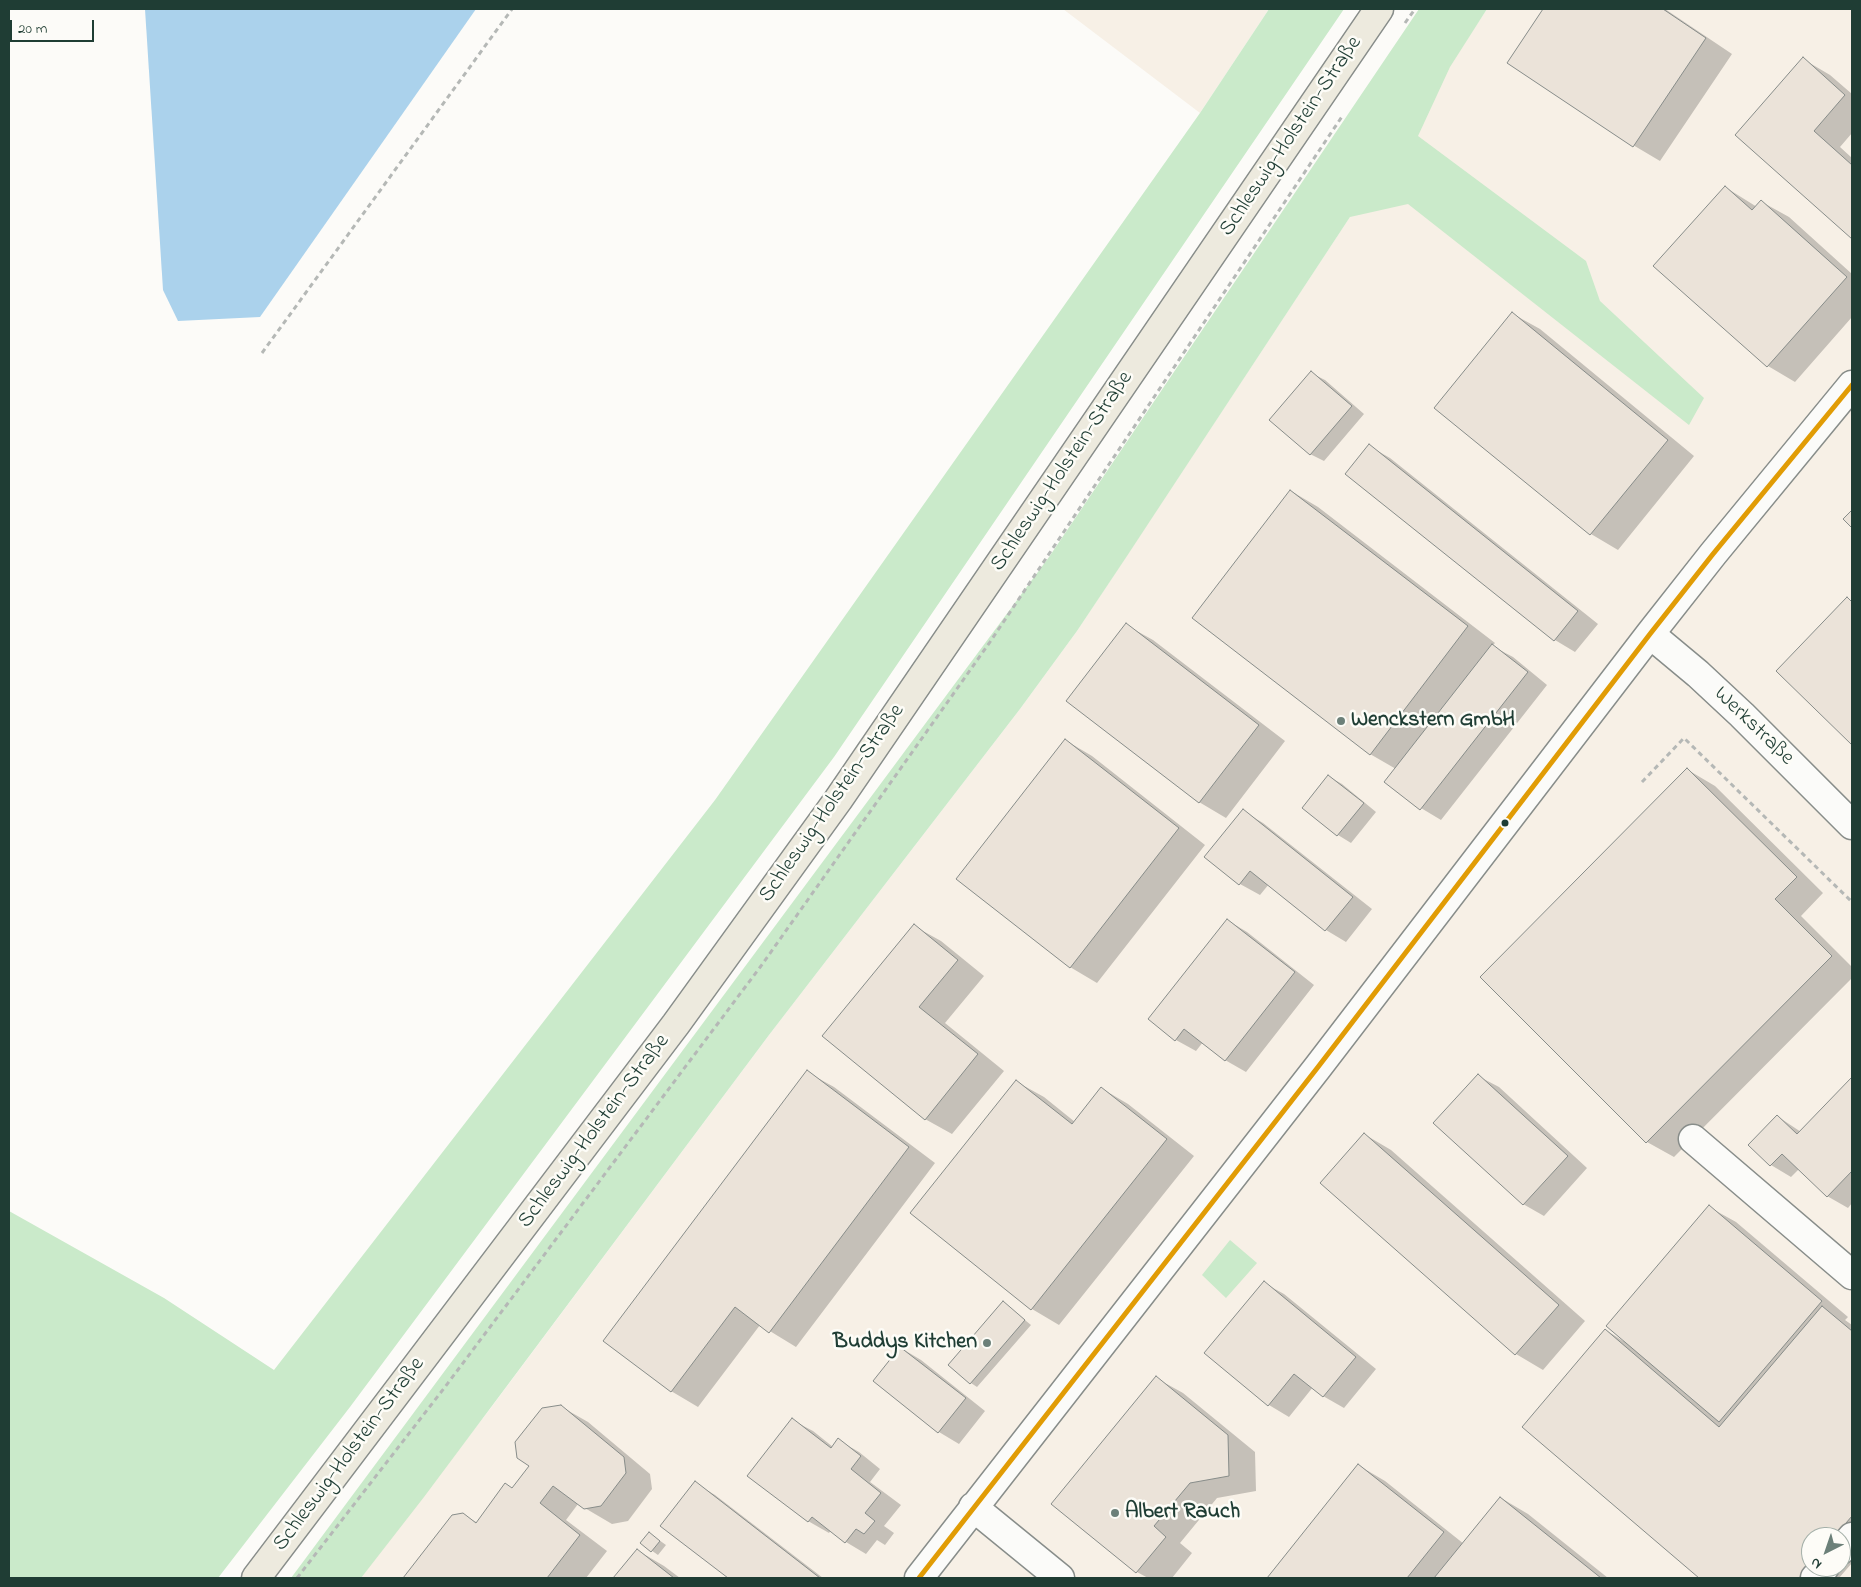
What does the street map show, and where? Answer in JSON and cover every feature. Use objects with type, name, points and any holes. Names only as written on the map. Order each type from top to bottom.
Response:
[{"type":"main road","name":"Schleswig-Holstein-Straße","points":[[256,1578],[676,1024],[838,800],[1379,9]]},
{"type":"street","points":[[918,1578],[1318,1067],[1650,634],[1852,385]]},
{"type":"street","name":"Werkstraße","points":[[1650,634],[1698,674],[1742,715],[1852,825]]},
{"type":"street","points":[[1693,1139],[1852,1275]]},
{"type":"street","points":[[973,1507],[1060,1578]]},
{"type":"path","points":[[262,353],[512,9]]},
{"type":"path","points":[[1642,782],[1684,738],[1852,902]]},
{"type":"shaded area","points":[[1063,9],[1269,9],[1200,113]]},
{"type":"shaded area","points":[[1487,9],[1852,9],[1852,1578],[360,1578],[490,1409],[769,1035],[1020,709],[1077,631]]},
{"type":"green space","points":[[1269,9],[1344,9],[834,757],[350,1407],[218,1578],[9,1578],[9,1211],[164,1298],[274,1370],[715,800],[1200,113]]},
{"type":"green space","points":[[1419,9],[1487,9],[1450,67],[1418,136],[1586,261],[1600,301],[1704,398],[1689,425],[1408,204],[1350,217],[1077,631],[1020,709],[769,1035],[424,1497],[361,1578],[291,1578],[1049,557]]},
{"type":"green space","points":[[1230,1240],[1257,1263],[1226,1298],[1202,1275]]},
{"type":"water","points":[[145,9],[476,9],[260,317],[178,321],[163,290]]},
{"type":"building","points":[[1543,9],[1663,9],[1706,38],[1633,147],[1507,63]]},
{"type":"building","points":[[1803,57],[1845,95],[1814,131],[1852,165],[1852,239],[1735,135]]},
{"type":"building","points":[[1725,186],[1752,210],[1761,200],[1847,277],[1767,367],[1653,266]]},
{"type":"building","points":[[1512,312],[1668,440],[1590,535],[1434,408]]},
{"type":"building","points":[[1311,371],[1352,406],[1310,455],[1269,420]]},
{"type":"building","points":[[1369,444],[1578,611],[1554,641],[1345,474]]},
{"type":"building","points":[[1290,490],[1468,626],[1370,755],[1192,618]]},
{"type":"building","points":[[1852,510],[1852,528],[1843,519]]},
{"type":"building","points":[[1847,597],[1852,602],[1852,745],[1776,671]]},
{"type":"building","points":[[1126,623],[1259,725],[1199,803],[1066,701]]},
{"type":"building","points":[[1492,644],[1528,672],[1420,810],[1384,782]]},
{"type":"building","points":[[1065,739],[1179,828],[1070,968],[956,879]]},
{"type":"building","points":[[1687,768],[1797,877],[1775,899],[1832,956],[1646,1143],[1480,977]]},
{"type":"building","points":[[1328,775],[1364,803],[1337,836],[1302,808]]},
{"type":"building","points":[[1243,809],[1353,897],[1325,931],[1250,871],[1239,885],[1204,857]]},
{"type":"building","points":[[1227,919],[1295,972],[1225,1061],[1184,1029],[1175,1041],[1148,1019]]},
{"type":"building","points":[[914,924],[958,960],[919,1007],[978,1054],[925,1120],[822,1036]]},
{"type":"building","points":[[807,1070],[909,1147],[769,1333],[735,1307],[671,1392],[603,1341]]},
{"type":"building","points":[[1478,1074],[1568,1156],[1523,1205],[1433,1123]]},
{"type":"building","points":[[1852,1077],[1852,1171],[1827,1197],[1782,1154],[1770,1166],[1748,1145],[1777,1115],[1797,1134]]},
{"type":"building","points":[[1016,1080],[1072,1124],[1101,1087],[1167,1139],[1031,1310],[910,1213]]},
{"type":"building","points":[[1364,1133],[1559,1305],[1515,1355],[1320,1183]]},
{"type":"building","points":[[1709,1205],[1822,1301],[1719,1422],[1606,1326]]},
{"type":"building","points":[[1264,1281],[1356,1357],[1323,1397],[1294,1374],[1268,1406],[1204,1353]]},
{"type":"building","name":"Buddys Kitchen","points":[[1003,1301],[1025,1320],[970,1384],[948,1365]]},
{"type":"building","points":[[1822,1306],[1852,1331],[1852,1516],[1843,1527],[1801,1527],[1801,1576],[1799,1578],[1699,1578],[1522,1427],[1605,1329],[1719,1427]]},
{"type":"building","points":[[900,1347],[966,1398],[938,1433],[873,1381]]},
{"type":"building","points":[[1156,1376],[1228,1435],[1229,1476],[1190,1483],[1154,1526],[1166,1537],[1136,1573],[1051,1504]]},
{"type":"building","points":[[561,1405],[624,1457],[626,1473],[601,1506],[584,1509],[553,1486],[540,1503],[580,1535],[547,1578],[403,1578],[452,1515],[463,1513],[476,1523],[505,1483],[512,1488],[529,1466],[517,1458],[515,1442],[542,1408]]},
{"type":"building","points":[[792,1418],[831,1448],[838,1438],[861,1456],[851,1469],[881,1493],[865,1513],[875,1521],[864,1534],[856,1529],[845,1543],[812,1517],[808,1522],[747,1476]]},
{"type":"building","points":[[1358,1464],[1444,1532],[1407,1578],[1267,1578]]},
{"type":"building","points":[[695,1481],[820,1578],[728,1578],[660,1526]]},
{"type":"building","points":[[1500,1497],[1601,1578],[1434,1578]]},
{"type":"building","points":[[649,1532],[660,1541],[651,1552],[640,1543]]},
{"type":"building","points":[[637,1549],[674,1578],[613,1578]]},
{"type":"transit line","points":[[919,1578],[1318,1067],[1650,634],[1852,385]]},
{"type":"place","name":"Wenckstern GmbH","points":[[1341,721]]},
{"type":"place","name":"Buddys Kitchen","points":[[987,1343]]},
{"type":"place","name":"Albert Rauch","points":[[1115,1513]]}]
